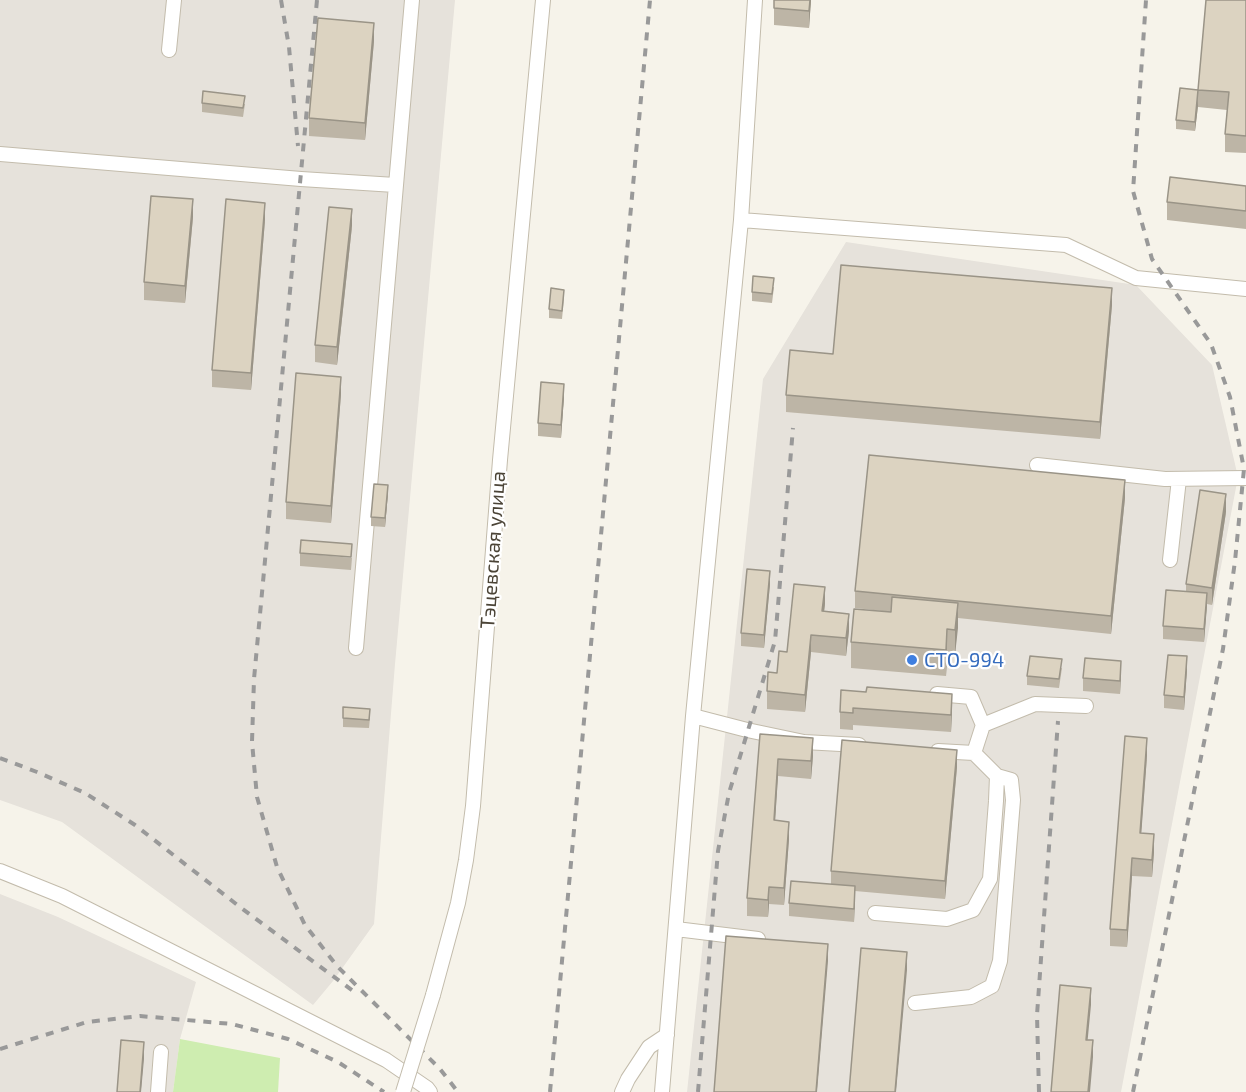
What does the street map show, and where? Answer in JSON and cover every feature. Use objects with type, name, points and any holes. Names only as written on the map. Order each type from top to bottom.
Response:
[{"type":"street","points":[[169,50],[174,0]]},
{"type":"street","points":[[356,648],[412,0]]},
{"type":"street","name":"Тэцевская улица","points":[[403,1092],[458,903],[473,806],[500,472],[543,0]]},
{"type":"street","points":[[662,1092],[693,716],[741,220],[755,0]]},
{"type":"street","points":[[0,154],[395,185]]},
{"type":"street","points":[[741,220],[1066,244],[1136,278],[1246,289]]},
{"type":"street","points":[[1037,465],[1165,479],[1246,478]]},
{"type":"street","points":[[1170,560],[1179,479]]},
{"type":"street","points":[[928,693],[971,697],[983,725],[974,753]]},
{"type":"street","points":[[983,725],[1035,704],[1086,706]]},
{"type":"street","points":[[693,716],[804,742],[872,746]]},
{"type":"street","points":[[915,1003],[971,997],[992,986],[1000,961],[1013,800],[1011,780],[997,776],[974,753],[928,750]]},
{"type":"street","points":[[876,913],[947,919],[973,910],[990,879],[997,776]]},
{"type":"street","points":[[0,871],[62,896],[386,1060],[430,1092]]},
{"type":"street","points":[[676,929],[769,940]]},
{"type":"street","points":[[622,1092],[649,1047],[667,1035]]},
{"type":"street","points":[[158,1092],[161,1052]]},
{"type":"shaded area","points":[[0,0],[455,0],[374,924],[313,1005],[62,822],[0,800]]},
{"type":"shaded area","points":[[846,242],[1136,285],[1212,365],[1238,477],[1121,1092],[687,1092],[763,379]]},
{"type":"shaded area","points":[[0,894],[58,917],[196,982],[180,1039],[173,1092],[0,1092]]},
{"type":"green space","points":[[180,1039],[280,1058],[278,1092],[173,1092]]},
{"type":"building","points":[[774,0],[810,0],[809,11],[774,8]]},
{"type":"building","points":[[1206,0],[1246,0],[1246,136],[1225,134],[1229,92],[1198,90]]},
{"type":"building","points":[[318,18],[374,23],[365,123],[309,118]]},
{"type":"building","points":[[1180,88],[1198,90],[1195,122],[1176,120]]},
{"type":"building","points":[[203,91],[245,96],[243,108],[202,103]]},
{"type":"building","points":[[1170,177],[1246,186],[1246,211],[1167,202]]},
{"type":"building","points":[[151,196],[193,199],[185,286],[144,282]]},
{"type":"building","points":[[226,199],[265,203],[251,373],[212,370]]},
{"type":"building","points":[[329,207],[352,209],[337,347],[315,345]]},
{"type":"building","points":[[841,265],[1112,288],[1100,422],[786,395],[790,350],[833,354]]},
{"type":"building","points":[[753,276],[774,278],[772,294],[752,292]]},
{"type":"building","points":[[551,288],[564,290],[562,311],[549,309]]},
{"type":"building","points":[[296,373],[341,377],[331,506],[286,502]]},
{"type":"building","points":[[541,382],[564,384],[561,425],[538,423]]},
{"type":"building","points":[[869,455],[1125,480],[1111,616],[855,591]]},
{"type":"building","points":[[374,484],[388,485],[385,518],[371,517]]},
{"type":"building","points":[[1200,490],[1226,494],[1212,588],[1186,584]]},
{"type":"building","points":[[301,540],[352,544],[351,557],[300,553]]},
{"type":"building","points":[[747,569],[770,571],[764,635],[741,633]]},
{"type":"building","points":[[794,584],[825,587],[822,611],[849,614],[846,638],[811,635],[805,695],[767,691],[768,672],[777,673],[779,651],[787,652]]},
{"type":"building","points":[[1166,590],[1207,593],[1204,629],[1163,626]]},
{"type":"building","points":[[892,597],[958,603],[955,630],[947,629],[946,650],[851,642],[854,609],[891,612]]},
{"type":"building","points":[[1168,655],[1187,656],[1184,697],[1164,695]]},
{"type":"building","points":[[1030,656],[1062,659],[1059,679],[1027,676]]},
{"type":"building","points":[[1085,658],[1121,661],[1120,681],[1083,678]]},
{"type":"building","points":[[867,687],[952,694],[951,715],[853,708],[853,713],[840,712],[841,690],[866,692]]},
{"type":"building","points":[[343,707],[370,709],[369,720],[343,718]]},
{"type":"building","points":[[760,734],[813,738],[811,761],[778,759],[774,820],[789,822],[784,888],[769,887],[768,900],[747,898]]},
{"type":"building","points":[[1125,736],[1147,738],[1140,833],[1154,834],[1152,860],[1132,858],[1127,930],[1110,929]]},
{"type":"building","points":[[842,740],[957,750],[945,881],[831,871]]},
{"type":"building","points":[[791,881],[855,886],[854,909],[789,903]]},
{"type":"building","points":[[726,936],[828,944],[816,1092],[714,1092]]},
{"type":"building","points":[[861,948],[907,952],[895,1092],[849,1092]]},
{"type":"building","points":[[1060,985],[1091,988],[1086,1040],[1093,1040],[1088,1092],[1051,1092]]},
{"type":"building","points":[[121,1040],[144,1042],[140,1092],[117,1092]]},
{"type":"railway","points":[[281,0],[289,47],[298,146]]},
{"type":"railway","points":[[317,0],[254,679],[252,742],[257,797],[277,867],[305,925],[337,966],[440,1069],[458,1092]]},
{"type":"railway","points":[[550,1092],[650,0]]},
{"type":"railway","points":[[1133,1092],[1223,649],[1244,469],[1230,397],[1211,344],[1152,259],[1133,191],[1146,0]]},
{"type":"railway","points":[[698,1092],[718,851],[729,793],[775,641],[793,428]]},
{"type":"railway","points":[[1039,1092],[1037,1015],[1058,721]]},
{"type":"railway","points":[[0,758],[85,793],[135,825],[353,991]]},
{"type":"railway","points":[[0,1049],[87,1022],[140,1016],[232,1024],[288,1039],[338,1062],[384,1092]]},
{"type":"place","name":"СТО-994","points":[[912,660]]}]
